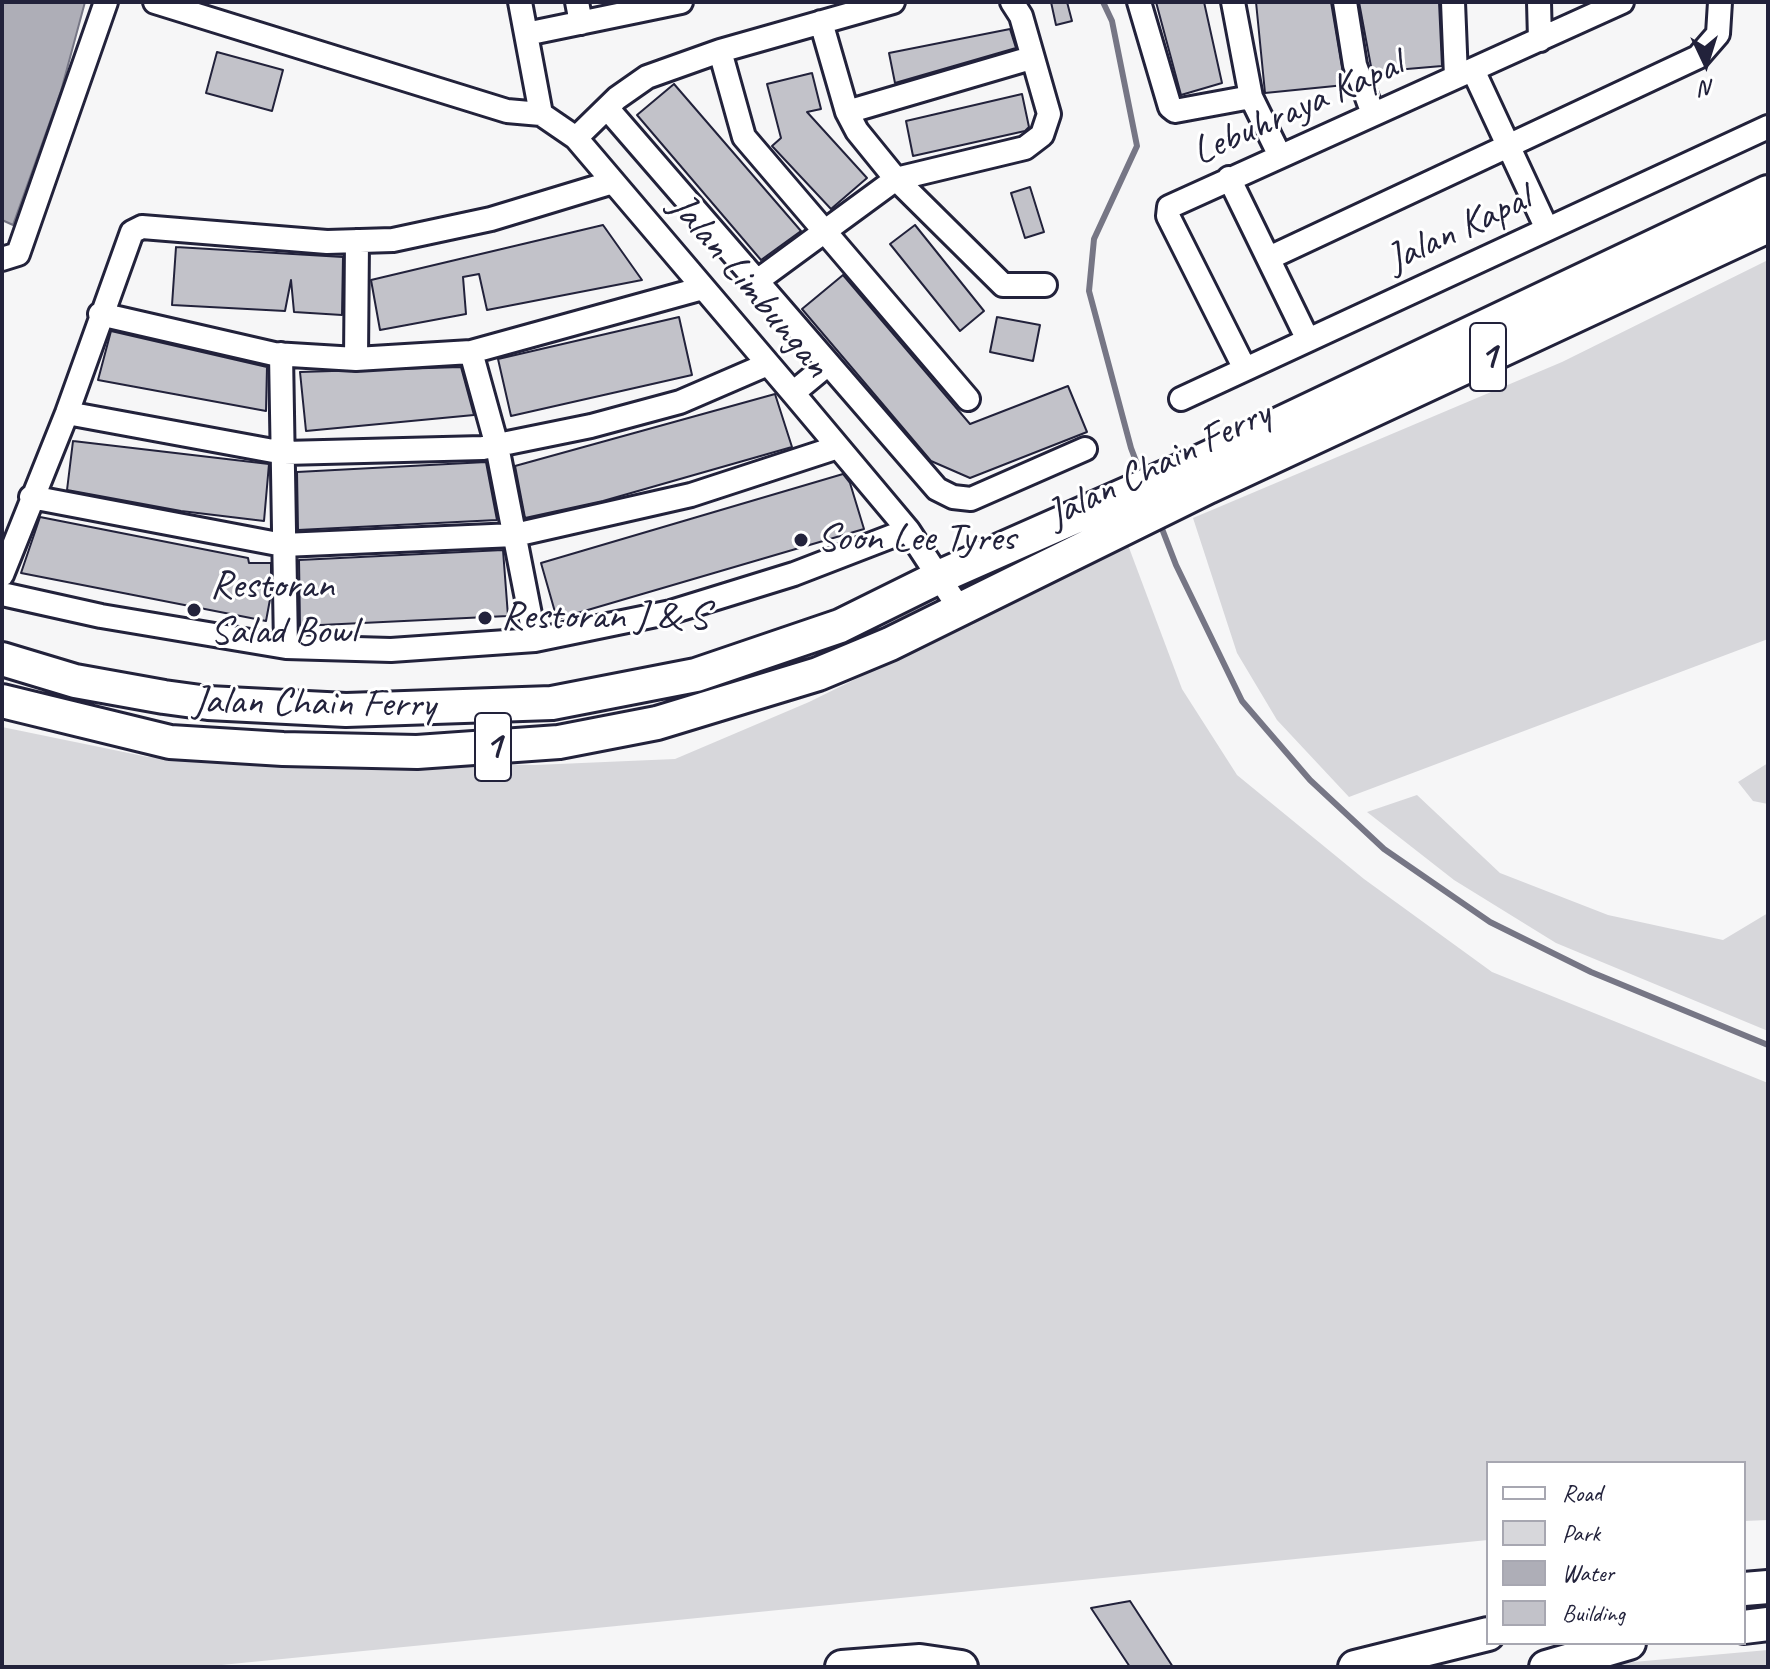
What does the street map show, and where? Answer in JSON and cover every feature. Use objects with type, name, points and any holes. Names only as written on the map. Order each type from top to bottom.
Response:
[{"type":"highway","name":"Jalan Chain Ferry","points":[[4,702],[170,742],[417,752],[559,742],[657,723],[818,674],[890,644],[1032,574],[1202,475],[1768,192]]},
{"type":"highway","name":"Jalan Chain Ferry","points":[[2,659],[75,681],[208,703],[346,710],[552,703],[696,675],[840,626],[939,577],[1017,544],[1202,475],[1768,226]]},
{"type":"highway","points":[[1746,1589],[1768,1587]]},
{"type":"highway","points":[[1746,1627],[1768,1624]]},
{"type":"highway","points":[[1355,1667],[1486,1634]]},
{"type":"highway","points":[[1546,1667],[1622,1645]]},
{"type":"highway","points":[[842,1667],[920,1661],[961,1667]]},
{"type":"street","points":[[2,259],[18,254],[106,2]]},
{"type":"street","points":[[155,2],[507,111],[541,114],[520,2]]},
{"type":"street","points":[[526,34],[579,12],[681,2]]},
{"type":"street","points":[[576,138],[607,108],[647,77],[720,51],[893,2]]},
{"type":"street","points":[[896,179],[1025,148],[1042,135],[1049,114],[1021,16],[1012,2]]},
{"type":"street","points":[[1139,2],[1170,107],[1175,111],[1188,111],[1251,97]]},
{"type":"street","points":[[1233,2],[1251,97],[1280,156]]},
{"type":"street","points":[[1345,2],[1355,65],[1373,114]]},
{"type":"street","points":[[1453,2],[1464,74],[1507,145],[1547,229]]},
{"type":"street","points":[[1539,2],[1540,40]]},
{"type":"street","name":"Lebuhraya Kapal","points":[[1245,369],[1168,216],[1169,207],[1622,2]]},
{"type":"street","points":[[1269,258],[1698,57],[1718,34],[1720,2]]},
{"type":"street","points":[[821,22],[847,112],[857,131],[896,179],[1003,285],[1045,285]]},
{"type":"street","points":[[720,51],[744,137],[968,399]]},
{"type":"street","points":[[847,112],[1031,58]]},
{"type":"street","name":"Jalan Limbungan","points":[[607,108],[937,489],[953,497],[971,499],[1085,449]]},
{"type":"street","name":"Jalan Limbungan","points":[[541,114],[576,138],[793,393],[908,530],[959,608]]},
{"type":"street","name":"Jalan Kapal","points":[[1181,399],[1768,127]]},
{"type":"street","points":[[1229,178],[1308,340]]},
{"type":"street","name":"Jalan Limbungan","points":[[757,281],[896,179]]},
{"type":"street","points":[[3,570],[67,413],[100,314],[132,232],[142,227],[327,242],[393,240],[491,219],[613,182]]},
{"type":"street","points":[[356,359],[357,241]]},
{"type":"street","points":[[100,314],[281,354],[356,359],[471,352],[703,288]]},
{"type":"street","points":[[471,352],[497,446],[535,640]]},
{"type":"street","points":[[281,354],[286,647]]},
{"type":"street","points":[[67,413],[284,453],[497,446],[680,402],[768,364]]},
{"type":"street","points":[[793,393],[828,364]]},
{"type":"street","points":[[31,497],[283,545],[515,535],[691,495],[838,447]]},
{"type":"street","name":"Jalan Chain Ferry","points":[[2,594],[101,616],[286,647],[391,650],[535,640],[671,612],[794,574],[908,530]]},
{"type":"green space","points":[[1768,260],[1768,639],[1349,797],[1277,720],[1237,653],[1193,518],[1562,362]]},
{"type":"green space","points":[[1128,545],[1182,689],[1237,775],[1364,879],[1492,972],[1768,1083],[1768,1520],[1746,1521],[1746,1461],[1486,1461],[1486,1540],[201,1667],[2,1667],[2,727],[148,757],[535,765],[675,759],[809,702]]},
{"type":"green space","points":[[1768,763],[1768,804],[1753,801],[1738,782]]},
{"type":"green space","points":[[1417,795],[1500,873],[1608,915],[1723,940],[1768,913],[1768,1031],[1556,943],[1454,880],[1367,812]]},
{"type":"green space","points":[[1768,1650],[1768,1667],[1611,1667],[1622,1663]]},
{"type":"water","points":[[2,2],[85,2],[61,91],[13,225],[2,220]]},
{"type":"building","points":[[1051,2],[1067,2],[1072,21],[1056,25]]},
{"type":"building","points":[[1156,2],[1204,2],[1222,83],[1181,95]]},
{"type":"building","points":[[1256,2],[1331,2],[1345,85],[1265,93]]},
{"type":"building","points":[[1359,2],[1439,2],[1442,66],[1372,72]]},
{"type":"building","points":[[1010,29],[1016,48],[895,83],[889,53]]},
{"type":"building","points":[[217,52],[283,70],[272,111],[206,93]]},
{"type":"building","points":[[812,73],[821,109],[807,112],[867,178],[831,209],[772,146],[781,138],[767,84]]},
{"type":"building","points":[[674,84],[801,231],[761,260],[637,115]]},
{"type":"building","points":[[1022,94],[1029,127],[1025,131],[913,156],[906,121]]},
{"type":"building","points":[[1030,187],[1044,232],[1025,238],[1011,193]]},
{"type":"building","points":[[603,225],[642,280],[487,310],[479,274],[463,277],[466,314],[380,330],[371,280]]},
{"type":"building","points":[[915,225],[984,311],[960,331],[890,244]]},
{"type":"building","points":[[176,247],[343,257],[342,315],[294,312],[291,280],[285,311],[172,305]]},
{"type":"building","points":[[843,275],[970,424],[1068,386],[1087,432],[970,478],[931,461],[802,309]]},
{"type":"building","points":[[679,317],[692,375],[511,416],[498,359]]},
{"type":"building","points":[[997,317],[1040,325],[1033,361],[990,352]]},
{"type":"building","points":[[111,331],[267,367],[266,411],[98,380]]},
{"type":"building","points":[[461,367],[474,415],[306,431],[300,372]]},
{"type":"building","points":[[775,394],[792,447],[603,501],[525,518],[515,466]]},
{"type":"building","points":[[73,441],[269,464],[264,521],[181,511],[67,490]]},
{"type":"building","points":[[486,462],[497,520],[298,530],[297,472]]},
{"type":"building","points":[[843,474],[850,483],[864,529],[557,619],[541,563]]},
{"type":"building","points":[[40,517],[248,558],[249,563],[271,563],[271,594],[266,621],[21,573]]},
{"type":"building","points":[[503,550],[508,616],[300,626],[299,560]]},
{"type":"building","points":[[1130,1601],[1173,1667],[1130,1667],[1091,1608]]},
{"type":"waterway","points":[[1103,2],[1112,21],[1137,146],[1094,239],[1089,291],[1131,448],[1142,477]]},
{"type":"waterway","points":[[1159,521],[1176,565],[1242,701],[1310,780],[1384,849],[1490,922],[1591,972],[1768,1045]]},
{"type":"place","name":"Soon Lee Tyres","points":[[801,540]]},
{"type":"place","name":"Restoran Salad Bowl","points":[[194,610]]},
{"type":"place","name":"Restoran J & S","points":[[485,618]]}]
